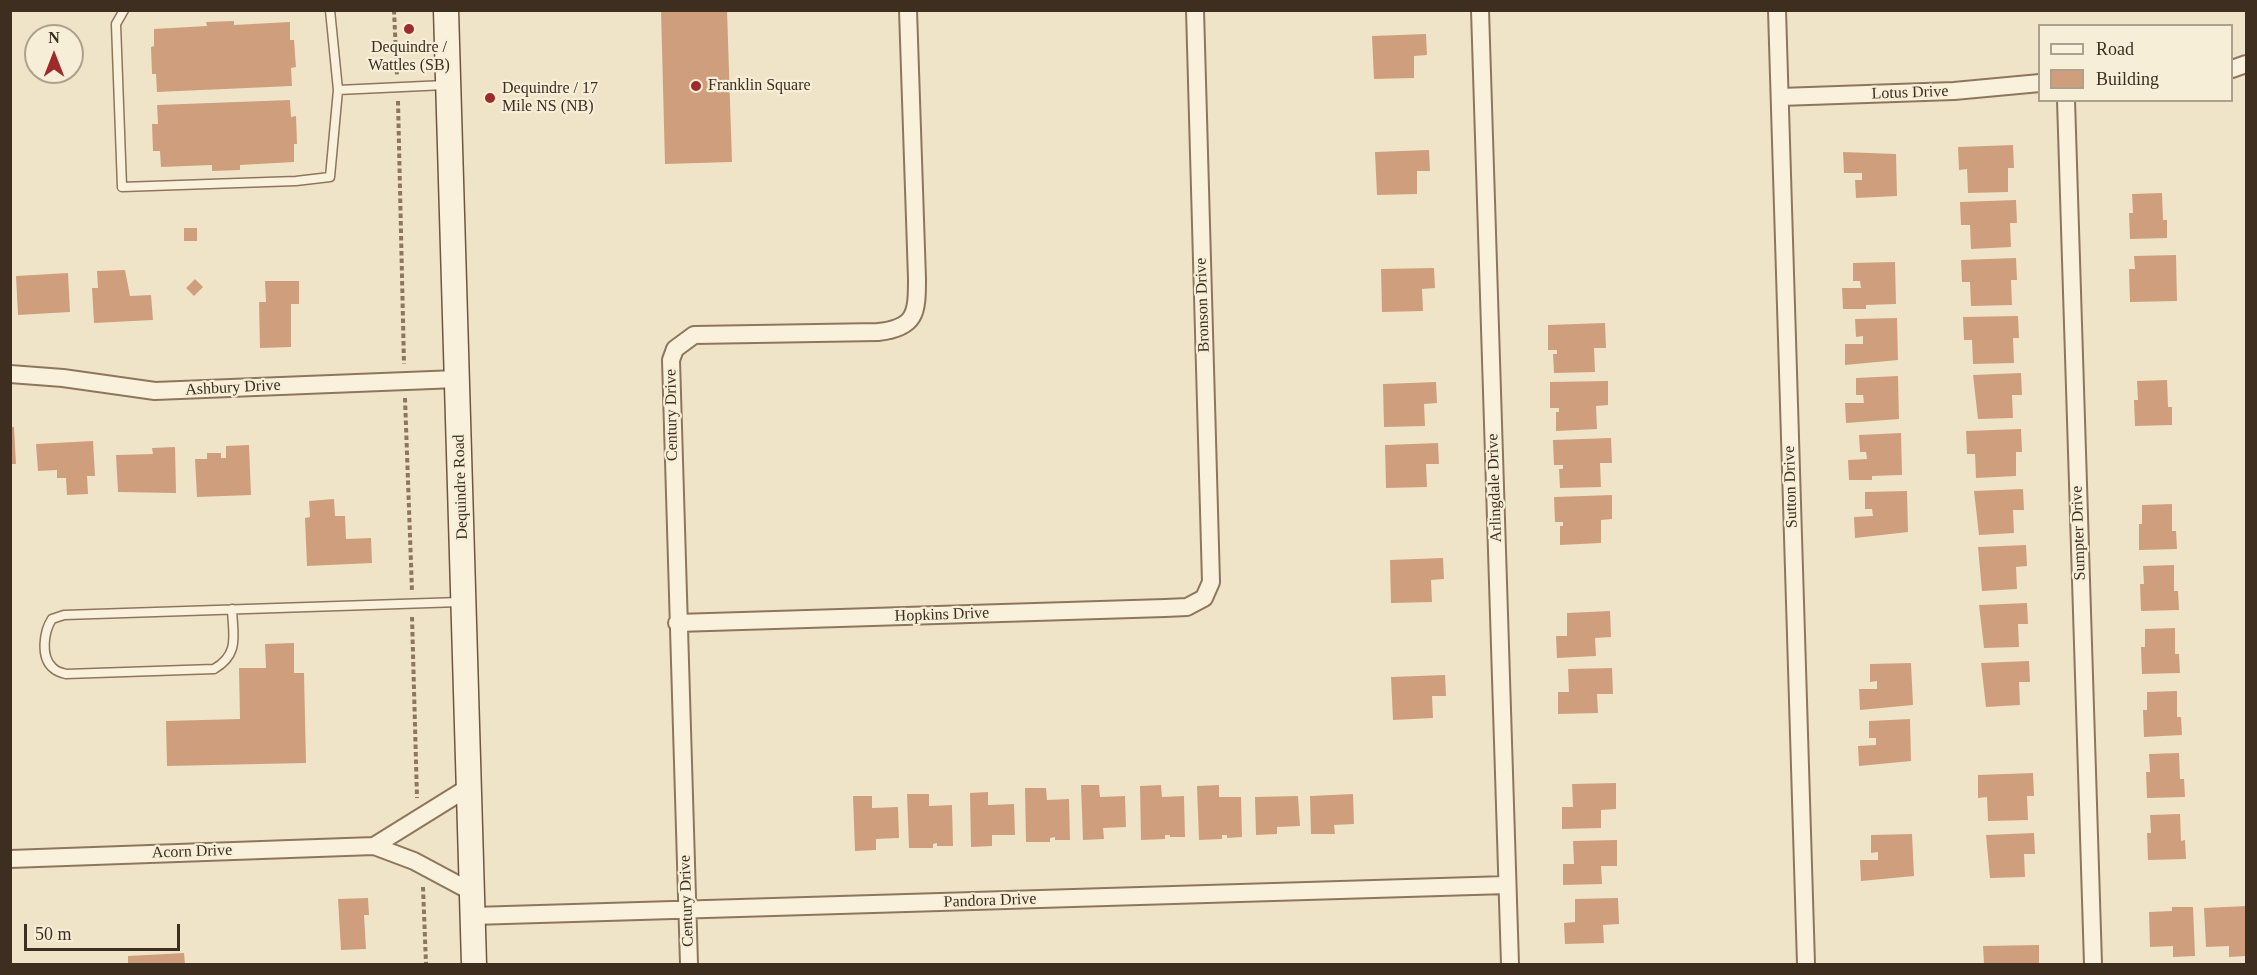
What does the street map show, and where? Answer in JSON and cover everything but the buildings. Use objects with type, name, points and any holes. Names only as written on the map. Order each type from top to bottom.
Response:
[{"type":"main road","name":"Dequindre Road","points":[[446,10],[474,964]]},
{"type":"street","name":"Century Drive","points":[[689,964],[671,372],[675,349],[694,335],[893,330],[909,322],[914,315],[917,279],[908,10]]},
{"type":"street","name":"Bronson Drive","points":[[1195,10],[1211,582],[1204,598]]},
{"type":"street","name":"Arlingdale Drive","points":[[1480,10],[1510,964]]},
{"type":"street","name":"Sutton Drive","points":[[1777,10],[1806,964]]},
{"type":"street","name":"Lotus Drive","points":[[1780,97],[1954,92],[2038,83]]},
{"type":"street","name":"Sumpter Drive","points":[[2066,102],[2092,964]]},
{"type":"street","name":"Ashbury Drive","points":[[10,374],[63,378],[155,391],[457,379]]},
{"type":"street","name":"Hopkins Drive","points":[[677,623],[1187,607],[1204,598]]},
{"type":"street","name":"Acorn Drive","points":[[374,846],[469,787]]},
{"type":"street","name":"Acorn Drive","points":[[10,859],[374,846],[414,861],[472,904]]},
{"type":"street","name":"Pandora Drive","points":[[472,904],[687,909],[1507,885]]},
{"type":"lane","points":[[124,10],[116,24],[122,187],[296,181],[330,177],[338,90],[330,10]]},
{"type":"lane","points":[[338,90],[449,84]]},
{"type":"lane","points":[[232,609],[234,647],[226,662],[214,669],[66,674],[52,668],[45,655],[46,629],[52,619],[64,615],[232,609],[464,602]]},
{"type":"path","points":[[394,10],[397,70]]},
{"type":"path","points":[[398,100],[404,356]]},
{"type":"path","points":[[422,877],[426,964]]},
{"type":"place","name":"Dequindre / Wattles (SB)","points":[[409,29]]},
{"type":"place","name":"Franklin Square","points":[[696,86]]},
{"type":"place","name":"Dequindre / 17 Mile NS (NB)","points":[[490,98]]}]
